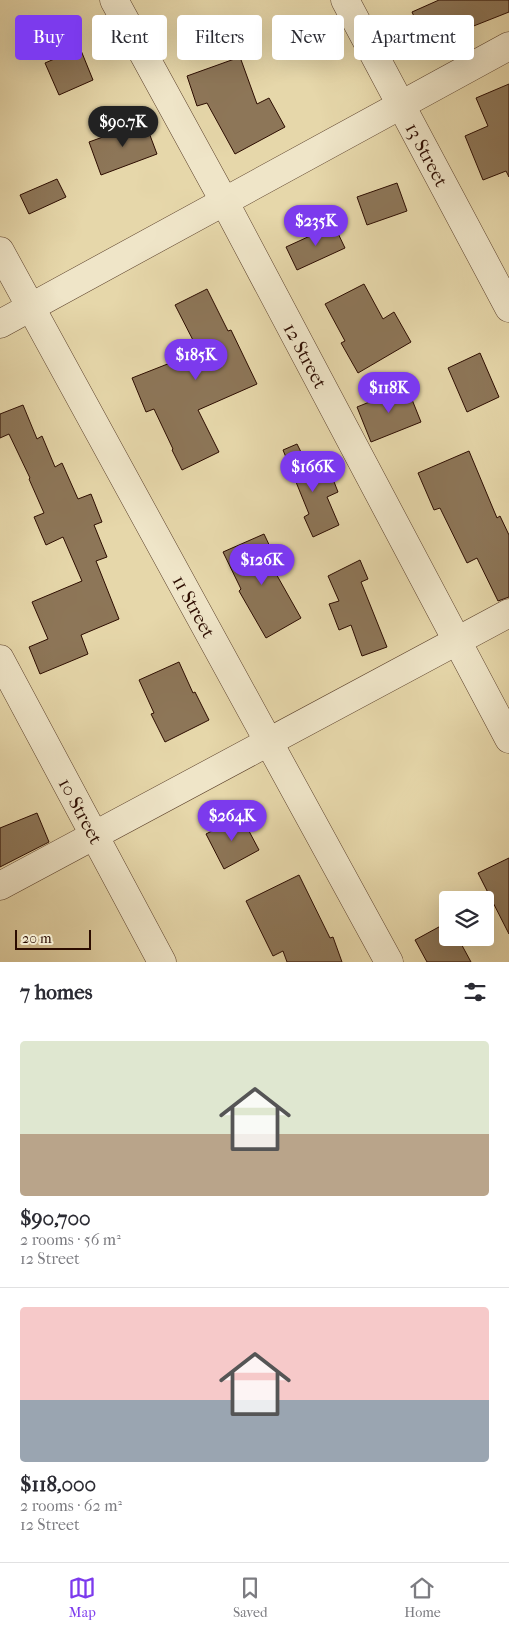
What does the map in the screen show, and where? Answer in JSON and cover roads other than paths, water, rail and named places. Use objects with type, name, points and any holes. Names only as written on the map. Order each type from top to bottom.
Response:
[{"type":"street","name":"12 Street","points":[[114,0],[224,201],[509,739]]},
{"type":"street","name":"13 Street","points":[[345,0],[509,308]]},
{"type":"street","points":[[0,324],[509,46]]},
{"type":"street","name":"11 Street","points":[[0,251],[389,962]]},
{"type":"street","points":[[0,886],[509,613]]},
{"type":"street","name":"10 Street","points":[[0,659],[162,962]]}]
